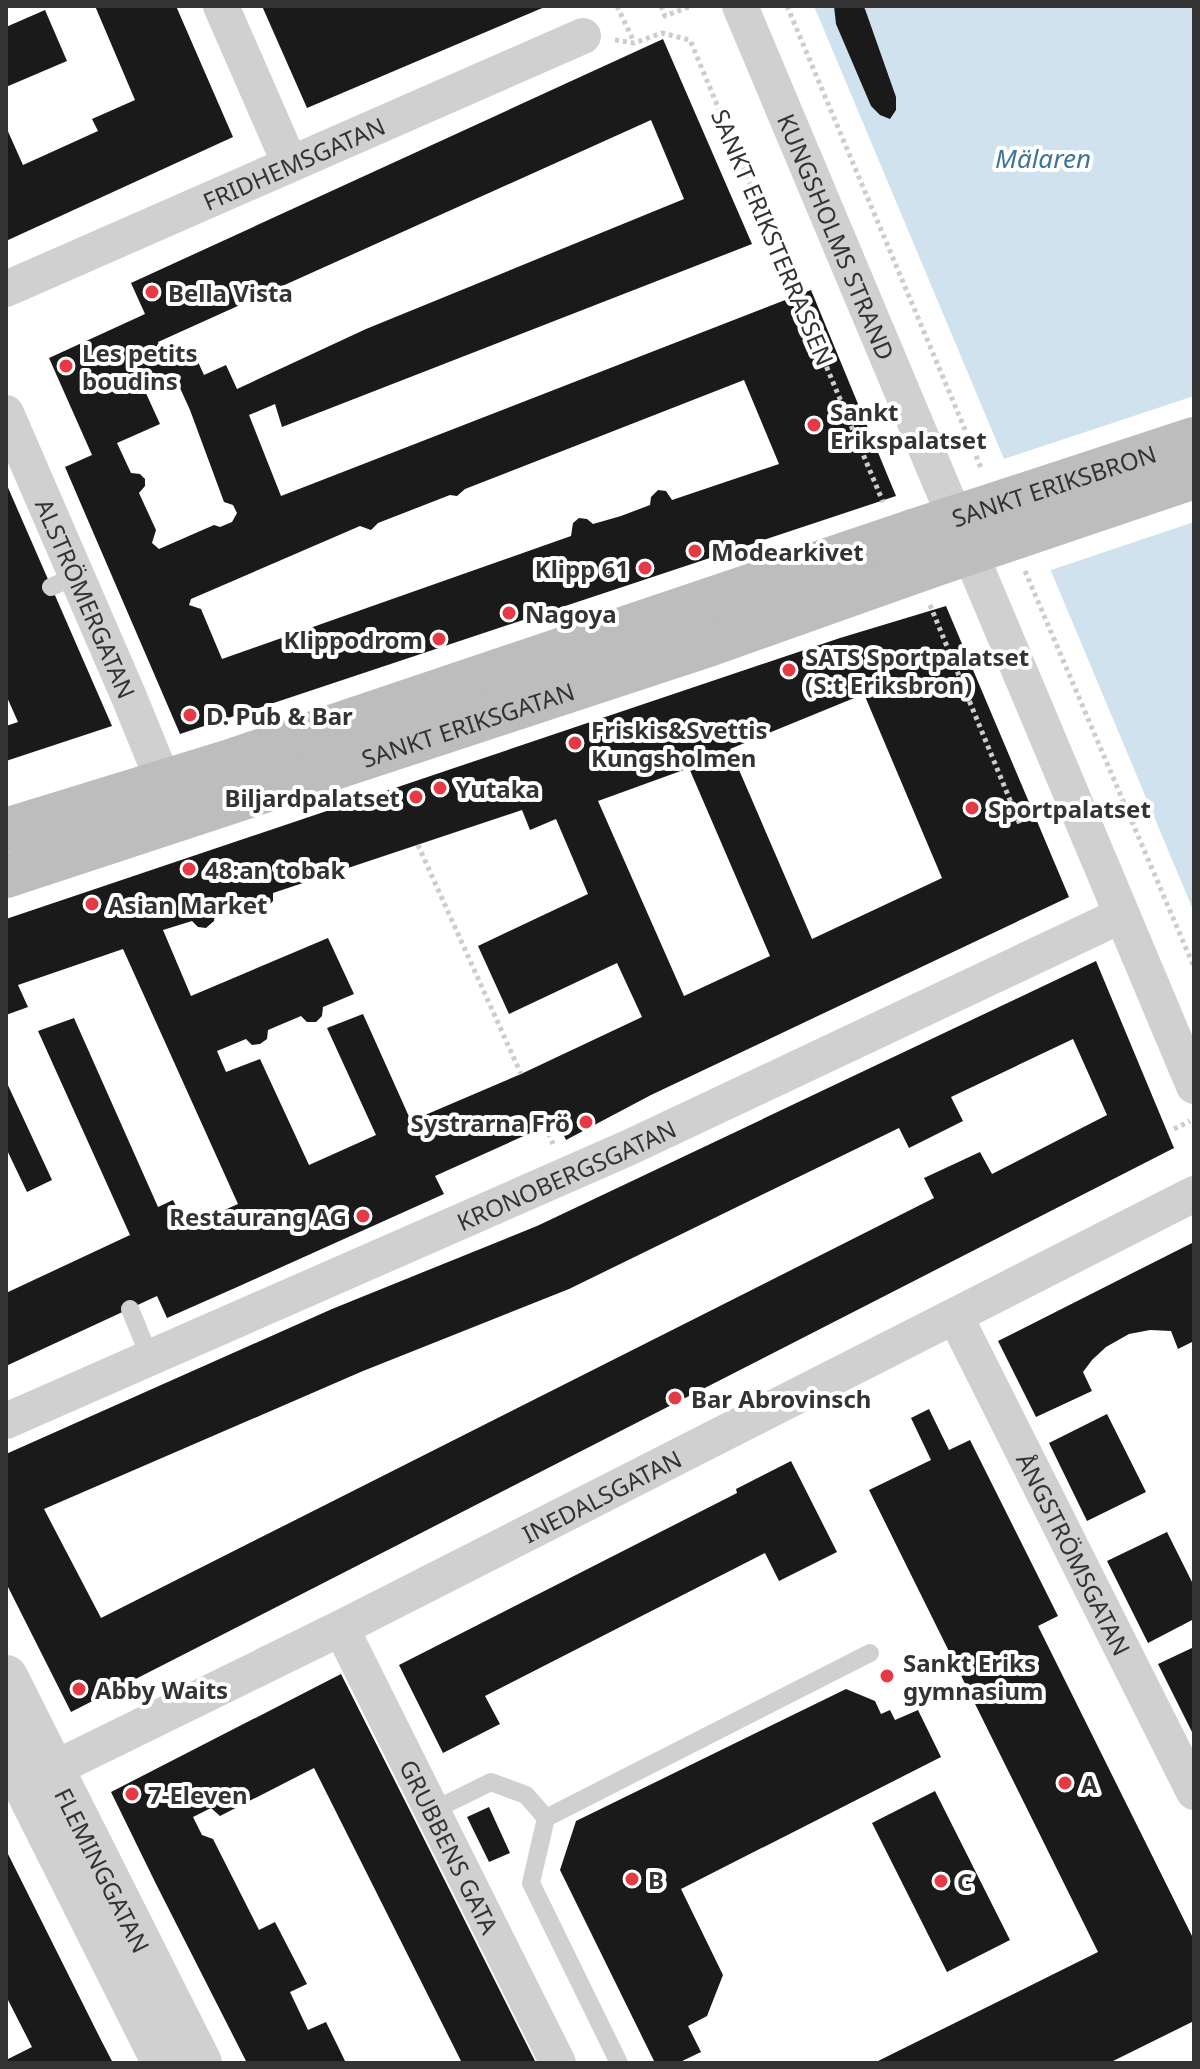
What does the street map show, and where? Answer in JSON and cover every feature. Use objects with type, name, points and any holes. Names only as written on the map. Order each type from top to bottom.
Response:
[{"type":"main road","name":"SANKT ERIKSBRON","points":[[917,559],[1194,439]]},
{"type":"main road","name":"SANKT ERIKSBRON","points":[[917,559],[1194,477]]},
{"type":"main road","name":"SANKT ERIKSGATAN","points":[[6,830],[917,559]]},
{"type":"main road","name":"SANKT ERIKSGATAN","points":[[6,876],[711,644],[917,559]]},
{"type":"street","points":[[221,6],[290,164]]},
{"type":"street","name":"KUNGSHOLMS STRAND","points":[[740,6],[1194,1086]]},
{"type":"street","name":"FRIDHEMSGATAN","points":[[6,289],[583,36]]},
{"type":"street","name":"ALSTRÖMERGATAN","points":[[6,413],[64,582],[129,697],[164,783]]},
{"type":"street","name":"KRONOBERGSGATAN","points":[[6,1421],[628,1148],[1122,915]]},
{"type":"street","name":"INEDALSGATAN","points":[[22,1774],[341,1628],[1194,1194]]},
{"type":"street","name":"ÅNGSTRÖMSGATAN","points":[[955,1316],[1194,1792]]},
{"type":"street","name":"GRUBBENS GATA","points":[[341,1628],[558,2063]]},
{"type":"street","name":"FLEMINGGATAN","points":[[6,1677],[22,1774],[164,2063]]},
{"type":"street","name":"FLEMINGGATAN","points":[[22,1774],[200,2063]]},
{"type":"lane","points":[[130,1309],[150,1358]]},
{"type":"lane","points":[[546,1818],[870,1653]]},
{"type":"lane","points":[[432,1811],[491,1782],[526,1795],[546,1818]]},
{"type":"lane","points":[[546,1818],[531,1883],[619,2063]]},
{"type":"path","points":[[617,6],[634,43]]},
{"type":"path","points":[[661,6],[665,16],[691,6]]},
{"type":"path","points":[[787,6],[804,46]]},
{"type":"path","name":"SANKT ERIKSTERRASSEN","points":[[583,36],[634,43],[662,33],[690,40],[917,559]]},
{"type":"path","points":[[917,559],[1021,827]]},
{"type":"path","points":[[418,845],[521,1074]]},
{"type":"path","points":[[1174,1129],[1194,1119]]},
{"type":"water","name":"Mälaren","points":[[814,6],[1194,6],[1194,912]]},
{"type":"pier","points":[[1194,396],[1194,522],[1048,571],[1001,460]]},
{"type":"building","points":[[95,6],[176,6],[233,137],[6,241],[6,127],[23,165],[98,131],[92,119],[135,100]]},
{"type":"building","points":[[262,6],[547,6],[307,108]]},
{"type":"building","points":[[834,6],[863,6],[865,9],[896,97],[896,110],[890,119],[871,106],[836,24]]},
{"type":"building","points":[[45,10],[67,61],[6,87],[6,27]]},
{"type":"building","points":[[663,39],[752,244],[282,427],[275,404],[249,415],[281,496],[811,290],[896,496],[180,734],[65,467],[92,455],[49,358],[145,314],[131,283]],"holes":[[[651,120],[684,199],[366,329],[237,389],[226,365],[204,375],[194,353],[169,364],[158,342]],[[175,377],[224,502],[233,505],[237,513],[232,522],[220,527],[214,525],[159,549],[152,543],[156,530],[139,493],[145,486],[145,479],[140,474],[131,473],[117,443],[160,424],[145,391]],[[744,380],[779,464],[672,500],[666,491],[658,490],[651,497],[650,505],[621,516],[593,524],[579,518],[573,523],[571,536],[222,659],[201,609],[189,605],[191,599],[360,526],[371,530],[378,523],[450,495],[457,496],[465,489]]]},
{"type":"building","points":[[6,483],[112,726],[6,761],[6,726],[18,722],[6,695]]},
{"type":"building","points":[[946,606],[1069,897],[651,1095],[566,1140],[557,1121],[435,1176],[444,1194],[235,1288],[167,1318],[157,1296],[6,1366],[6,1293],[130,1235],[38,1031],[74,1018],[158,1207],[173,1200],[186,1227],[238,1204],[123,949],[18,985],[28,1007],[6,1015],[6,919],[840,638]],"holes":[[[864,694],[942,878],[812,939],[730,749]],[[689,768],[770,956],[684,996],[598,801]],[[522,810],[530,830],[556,819],[588,894],[478,946],[509,1014],[617,963],[642,1017],[411,1121],[363,1014],[327,1028],[376,1135],[309,1165],[260,1059],[226,1072],[217,1051],[246,1039],[252,1045],[260,1044],[267,1039],[268,1030],[301,1016],[307,1022],[316,1022],[322,1016],[323,1007],[354,994],[328,938],[191,996],[163,930],[192,921],[198,927],[206,928],[214,921],[215,913],[251,901],[256,907],[267,907],[273,901],[273,893]]]},
{"type":"building","points":[[1096,961],[1174,1148],[71,1712],[6,1583],[6,1454],[332,1309],[537,1226]],"holes":[[[1073,1039],[1107,1115],[992,1174],[980,1152],[924,1178],[934,1198],[101,1618],[44,1509],[363,1371],[569,1289],[899,1128],[909,1148],[963,1121],[951,1097]]]},
{"type":"building","points":[[6,1081],[52,1180],[27,1192],[6,1148]]},
{"type":"building","points":[[1194,1242],[1194,1341],[1178,1349],[1171,1331],[1150,1330],[1129,1334],[1106,1347],[1083,1372],[1092,1391],[1036,1417],[998,1341]]},
{"type":"building","name":"A","points":[[929,1409],[949,1450],[970,1440],[1058,1616],[1038,1626],[1194,1940],[1194,2021],[1109,2063],[874,2063],[1098,1952],[869,1490],[931,1460],[911,1418]]},
{"type":"building","points":[[1107,1414],[1146,1492],[1087,1521],[1049,1443]]},
{"type":"building","points":[[791,1461],[837,1552],[779,1581],[765,1553],[485,1696],[500,1724],[443,1753],[399,1665],[737,1493],[736,1489]]},
{"type":"building","points":[[1167,1532],[1194,1586],[1194,1619],[1148,1643],[1107,1561]]},
{"type":"building","points":[[1194,1647],[1194,1736],[1158,1664]]},
{"type":"building","points":[[341,1674],[536,2063],[462,2063],[314,1768],[220,1816],[211,1808],[193,1817],[202,1835],[213,1839],[259,1930],[275,1922],[307,1984],[290,1992],[308,2030],[326,2022],[346,2063],[247,2063],[156,1884],[111,1792]]},
{"type":"building","name":"B","points":[[846,1689],[875,1701],[881,1714],[890,1710],[895,1720],[918,1710],[941,1757],[681,1889],[723,1975],[707,2016],[688,2026],[701,2052],[678,2063],[655,2063],[560,1870],[576,1821]]},
{"type":"building","name":"C","points":[[935,1791],[1010,1940],[947,1972],[872,1823]]},
{"type":"building","points":[[489,1807],[510,1853],[489,1862],[467,1817]]},
{"type":"building","points":[[6,1850],[113,2063],[6,2063],[6,2060],[32,2047],[6,1996]]},
{"type":"railway","points":[[917,535],[1194,437]]},
{"type":"railway","points":[[928,563],[1194,477]]},
{"type":"place","name":"Bella Vista","points":[[152,292]]},
{"type":"place","name":"Les petits boudins","points":[[66,366]]},
{"type":"place","name":"Sankt Erikspalatset","points":[[814,425]]},
{"type":"place","name":"Modearkivet","points":[[695,551]]},
{"type":"place","name":"Klipp 61","points":[[645,568]]},
{"type":"place","name":"Nagoya","points":[[509,613]]},
{"type":"place","name":"Klippodrom","points":[[439,639]]},
{"type":"place","name":"SATS Sportpalatset (S:t Eriksbron)","points":[[789,670]]},
{"type":"place","name":"D. Pub & Bar","points":[[190,715]]},
{"type":"place","name":"Friskis&Svettis Kungsholmen","points":[[575,743]]},
{"type":"place","name":"Yutaka","points":[[440,788]]},
{"type":"place","name":"Biljardpalatset","points":[[416,797]]},
{"type":"place","name":"Sportpalatset","points":[[972,808]]},
{"type":"place","name":"48:an tobak","points":[[189,869]]},
{"type":"place","name":"Asian Market","points":[[92,904]]},
{"type":"place","name":"Systrarna Frö","points":[[586,1122]]},
{"type":"place","name":"Restaurang AG","points":[[363,1216]]},
{"type":"place","name":"Bar Abrovinsch","points":[[675,1398]]},
{"type":"place","name":"Sankt Eriks gymnasium","points":[[887,1676]]},
{"type":"place","name":"Abby Waits","points":[[79,1689]]},
{"type":"place","name":"A","points":[[1065,1783]]},
{"type":"place","name":"7-Eleven","points":[[132,1794]]},
{"type":"place","name":"B","points":[[632,1879]]},
{"type":"place","name":"C","points":[[941,1881]]}]
